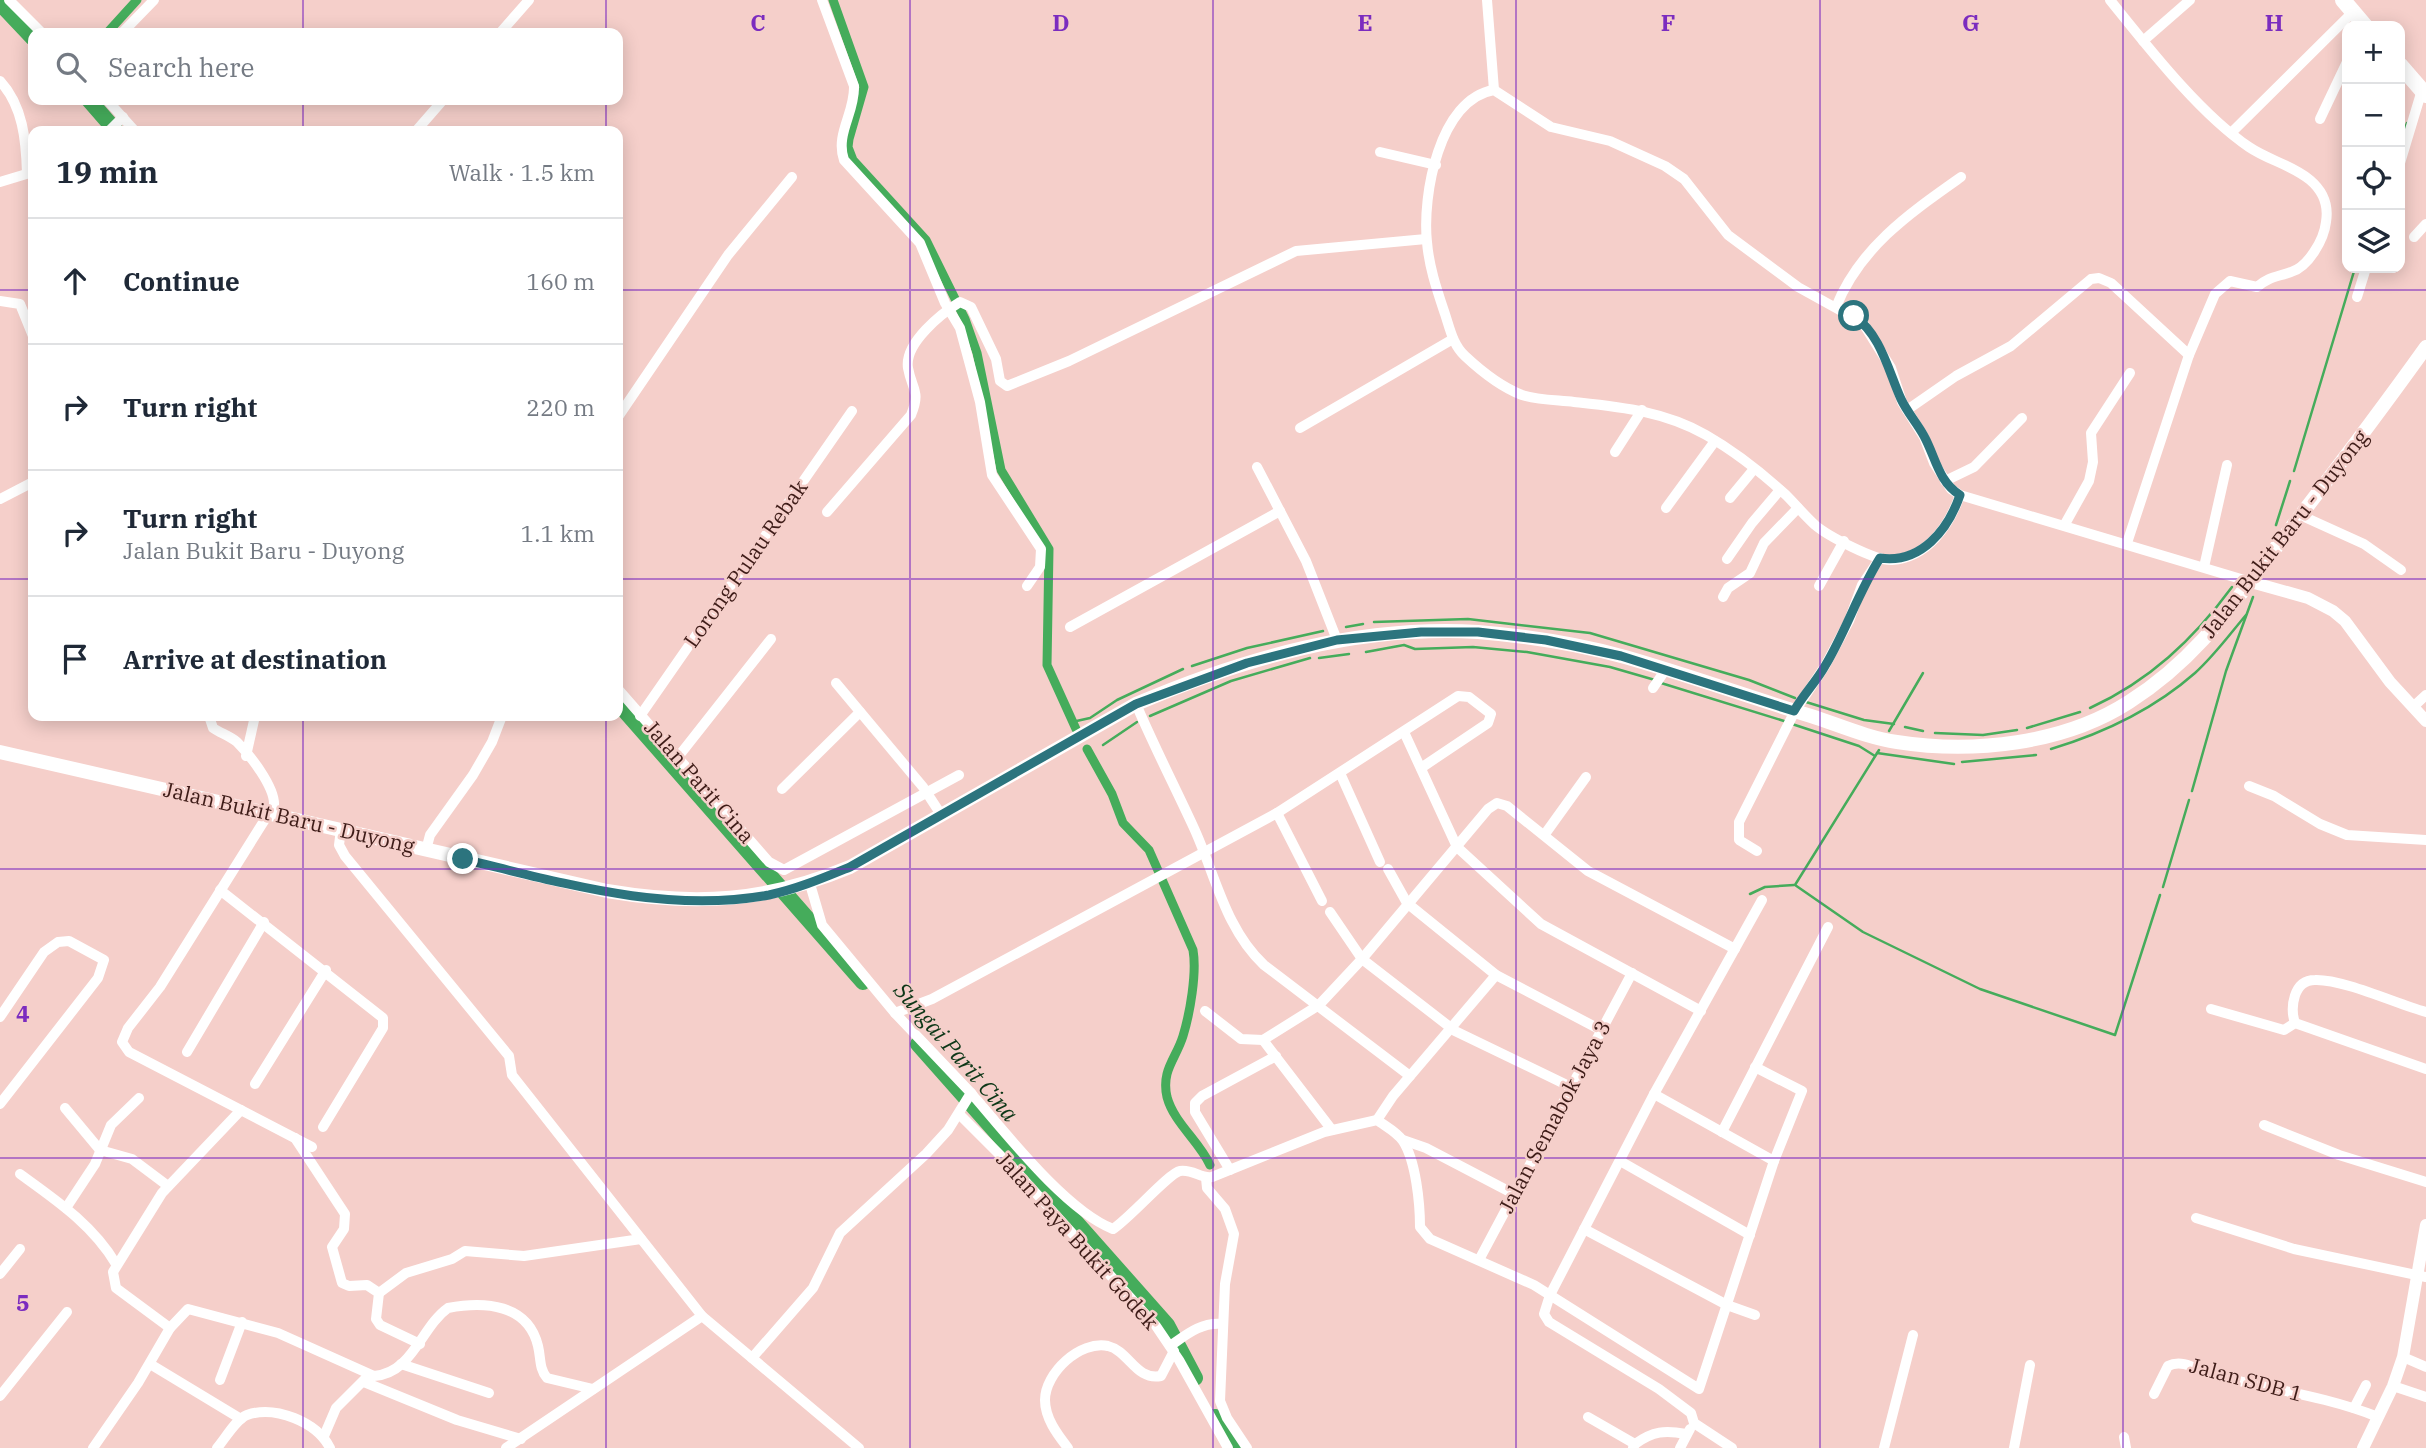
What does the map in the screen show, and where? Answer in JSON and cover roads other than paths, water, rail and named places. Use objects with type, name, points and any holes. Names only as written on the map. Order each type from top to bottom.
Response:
[{"type":"main road","points":[[2348,6],[2361,21]]},
{"type":"main road","points":[[2405,71],[2424,93]]},
{"type":"main road","name":"Jalan Bukit Baru - Duyong","points":[[0,752],[269,816],[341,829],[646,898],[712,901],[769,895],[805,885],[850,867],[1136,704],[1247,663],[1337,640],[1383,633],[1478,632],[1546,640],[1621,656],[1659,679],[1794,711],[1895,742],[1936,746],[1998,744],[2073,728],[2127,704],[2179,666],[2223,621],[2426,347]]},
{"type":"street","points":[[9,0],[37,28]]},
{"type":"street","points":[[127,28],[154,0]]},
{"type":"street","points":[[504,28],[528,0]]},
{"type":"street","points":[[822,0],[854,86],[855,99],[839,148],[844,160],[920,243],[953,306],[969,356],[992,475],[1041,549],[1040,567],[1027,586]]},
{"type":"street","points":[[1487,0],[1494,90]]},
{"type":"street","points":[[2110,0],[2143,41],[2231,133],[2250,148],[2301,173],[2320,188],[2325,197],[2326,223],[2322,237],[2303,266],[2270,278],[2257,287],[2230,281],[2219,288],[2189,355],[2127,543]]},
{"type":"street","points":[[2143,41],[2190,0]]},
{"type":"street","points":[[2231,133],[2348,6]]},
{"type":"street","points":[[2320,119],[2342,73]]},
{"type":"street","points":[[0,81],[19,111],[28,158]]},
{"type":"street","points":[[1494,90],[1475,97],[1459,112],[1444,136],[1436,165],[1426,239],[1431,271],[1453,339],[1466,357],[1501,384],[1523,395],[1642,410],[1676,420],[1715,441],[1754,469],[1817,527],[1880,558],[1903,557],[1932,543],[1946,526],[1960,495]]},
{"type":"street","points":[[1494,90],[1551,127],[1610,141],[1665,166],[1684,179],[1728,235],[1798,287],[1864,323],[1891,368],[1907,410],[1924,437],[1945,481],[1960,495],[2066,524],[2308,598],[2333,611],[2345,621],[2390,682],[2426,721]]},
{"type":"street","points":[[2405,148],[2424,93]]},
{"type":"street","points":[[110,105],[129,126]]},
{"type":"street","points":[[420,126],[439,105]]},
{"type":"street","points":[[114,126],[121,120]]},
{"type":"street","points":[[1380,152],[1436,165]]},
{"type":"street","points":[[0,182],[28,173]]},
{"type":"street","points":[[623,410],[728,255],[792,177]]},
{"type":"street","points":[[1836,307],[1846,283],[1868,251],[1906,217],[1961,177]]},
{"type":"street","points":[[2414,237],[2426,224]]},
{"type":"street","points":[[827,512],[911,415],[917,400],[909,360],[928,326],[953,306],[971,307],[996,359],[1000,381],[1007,386],[1069,361],[1296,251],[1426,239]]},
{"type":"street","points":[[2357,297],[2364,273]]},
{"type":"street","points":[[1907,410],[1956,376],[2011,346],[2091,279],[2099,278],[2111,284],[2189,355]]},
{"type":"street","points":[[0,301],[20,304],[28,324]]},
{"type":"street","points":[[1300,428],[1453,339]]},
{"type":"street","points":[[2066,524],[2089,481],[2093,463],[2091,433],[2130,373]]},
{"type":"street","points":[[1615,452],[1642,410]]},
{"type":"street","name":"Lorong Pulau Rebak","points":[[640,716],[852,411]]},
{"type":"street","points":[[1945,481],[1974,467],[2022,418]]},
{"type":"street","points":[[1666,508],[1715,441]]},
{"type":"street","points":[[2204,568],[2227,465]]},
{"type":"street","points":[[1257,467],[1306,561],[1337,640]]},
{"type":"street","points":[[1730,498],[1754,469]]},
{"type":"street","points":[[0,499],[28,485]]},
{"type":"street","points":[[1727,559],[1752,523],[1780,491]]},
{"type":"street","points":[[1723,597],[1728,588],[1750,573],[1764,543],[1798,508]]},
{"type":"street","points":[[1070,628],[1280,511]]},
{"type":"street","points":[[2300,515],[2364,544],[2401,570]]},
{"type":"street","points":[[1819,586],[1844,541]]},
{"type":"street","points":[[1757,851],[1739,840],[1737,828],[1794,711],[1825,666],[1849,621],[1862,585],[1880,558]]},
{"type":"street","points":[[678,757],[771,639]]},
{"type":"street","points":[[836,683],[928,794],[942,816]]},
{"type":"street","name":"Jalan Parit Cina","points":[[623,695],[769,862],[784,870],[928,794]]},
{"type":"street","points":[[895,1013],[932,999],[1277,813],[1462,695],[1491,714],[1488,723],[1421,768]]},
{"type":"street","points":[[2413,707],[2426,695]]},
{"type":"street","points":[[1136,704],[1194,828],[1222,901],[1255,957],[1410,1076]]},
{"type":"street","points":[[782,789],[860,712]]},
{"type":"street","points":[[211,721],[213,728],[240,746],[274,796],[269,816],[160,987],[128,1028],[122,1042],[129,1052],[312,1147]]},
{"type":"street","points":[[240,746],[251,721]]},
{"type":"street","points":[[246,756],[252,721]]},
{"type":"street","points":[[426,850],[430,835],[492,742],[500,721]]},
{"type":"street","points":[[1404,732],[1457,847],[1541,924],[1701,1011]]},
{"type":"street","points":[[1339,773],[1384,866],[1407,903],[1496,975],[1601,1030]]},
{"type":"street","points":[[928,794],[960,775]]},
{"type":"street","points":[[1545,834],[1586,777]]},
{"type":"street","points":[[2249,786],[2274,796],[2320,824],[2347,835],[2426,840]]},
{"type":"street","points":[[1205,1011],[1241,1039],[1263,1041],[1318,1005],[1362,959],[1407,903],[1497,803],[1507,806],[1545,834],[1588,871],[1735,949]]},
{"type":"street","points":[[1277,813],[1322,901]]},
{"type":"street","points":[[341,829],[340,845],[345,856],[509,1056],[512,1075],[702,1316],[859,1448]]},
{"type":"street","points":[[805,885],[822,925],[895,1013],[1014,1146],[1100,1224],[1113,1228],[1129,1219],[1175,1172],[1190,1171],[1206,1178],[1332,1130],[1377,1120],[1410,1076],[1496,975]]},
{"type":"street","points":[[220,890],[326,970],[378,1013],[384,1023],[323,1127]]},
{"type":"street","points":[[1732,1448],[1694,1423],[1691,1413],[1659,1389],[1546,1319],[1545,1309],[1654,1094],[1762,900]]},
{"type":"street","points":[[1330,912],[1362,959],[1451,1027],[1571,1087]]},
{"type":"street","points":[[187,1052],[264,922]]},
{"type":"street","points":[[1722,1132],[1828,926]]},
{"type":"street","points":[[0,1017],[50,946],[69,941],[104,960],[98,978],[0,1104]]},
{"type":"street","points":[[255,1084],[326,970]]},
{"type":"street","name":"Jalan Semabok Jaya 3","points":[[1479,1261],[1632,973]]},
{"type":"street","points":[[2295,1023],[2291,1011],[2294,997],[2304,983],[2314,979],[2371,992],[2391,1002],[2426,1013]]},
{"type":"street","points":[[2211,1009],[2264,1027],[2284,1030],[2295,1023]]},
{"type":"street","points":[[2295,1023],[2426,1069]]},
{"type":"street","points":[[1263,1041],[1332,1130]]},
{"type":"street","points":[[1230,1170],[1195,1112],[1195,1103],[1202,1096],[1276,1056]]},
{"type":"street","points":[[1403,1140],[1421,1203],[1420,1227],[1441,1245],[1550,1295],[1699,1389],[1774,1161],[1802,1091],[1755,1067]]},
{"type":"street","points":[[1654,1094],[1774,1161]]},
{"type":"street","points":[[752,1358],[813,1288],[840,1233],[926,1154],[969,1095]]},
{"type":"street","points":[[66,1208],[95,1164],[111,1125],[139,1098]]},
{"type":"street","points":[[65,1108],[100,1150],[132,1159],[168,1186]]},
{"type":"street","points":[[170,1328],[116,1288],[113,1280],[116,1264],[168,1186],[241,1110]]},
{"type":"street","name":"Jalan Paya Bukit Godek","points":[[959,1112],[1175,1345],[1228,1448]]},
{"type":"street","points":[[1377,1120],[1403,1140],[1426,1148],[1514,1194]]},
{"type":"street","points":[[2264,1125],[2339,1155],[2426,1182]]},
{"type":"street","points":[[294,1137],[345,1214],[344,1230],[332,1247],[342,1283],[349,1286],[367,1285],[379,1293]]},
{"type":"street","points":[[1620,1161],[1750,1235]]},
{"type":"street","points":[[20,1174],[66,1208],[97,1237],[116,1264]]},
{"type":"street","points":[[1206,1178],[1210,1193],[1225,1209],[1234,1234],[1218,1324],[1220,1401],[1227,1418],[1248,1448]]},
{"type":"street","points":[[2196,1217],[2294,1249],[2422,1276]]},
{"type":"street","points":[[2363,1448],[2393,1386],[2403,1357],[2422,1276],[2426,1225]]},
{"type":"street","points":[[1584,1229],[1727,1305],[1755,1315]]},
{"type":"street","points":[[420,1343],[380,1325],[376,1319],[379,1293],[406,1273],[452,1259],[465,1251],[524,1256],[642,1239]]},
{"type":"street","points":[[0,1274],[4,1259],[20,1249]]},
{"type":"street","points":[[324,1436],[342,1401],[366,1378],[382,1376],[401,1364],[420,1343],[436,1318],[448,1308],[506,1309],[524,1318],[531,1326],[542,1369],[547,1378],[593,1389]]},
{"type":"street","points":[[93,1448],[150,1364],[170,1328],[188,1310],[278,1333],[457,1420],[521,1439]]},
{"type":"street","points":[[0,1396],[66,1312]]},
{"type":"street","points":[[506,1448],[702,1316]]},
{"type":"street","points":[[220,1380],[242,1322]]},
{"type":"street","points":[[1068,1448],[1051,1423],[1045,1398],[1048,1385],[1063,1364],[1076,1354],[1104,1345],[1117,1349],[1139,1371],[1155,1377],[1161,1376],[1167,1369],[1175,1345],[1218,1324]]},
{"type":"street","points":[[1884,1448],[1913,1335]]},
{"type":"street","points":[[2403,1357],[2426,1367]]},
{"type":"street","name":"Jalan SDB 1","points":[[2154,1394],[2168,1366],[2179,1363],[2216,1375],[2354,1408],[2378,1417]]},
{"type":"street","points":[[150,1364],[241,1419]]},
{"type":"street","points":[[401,1364],[489,1393]]},
{"type":"street","points":[[2014,1448],[2030,1365]]},
{"type":"street","points":[[2354,1408],[2366,1385]]},
{"type":"street","points":[[2393,1386],[2426,1397]]},
{"type":"street","points":[[217,1448],[241,1419],[260,1413],[282,1413],[324,1436],[330,1448]]},
{"type":"street","points":[[1588,1417],[1634,1446],[1651,1432],[1667,1430],[1686,1434]]},
{"type":"street","points":[[1680,1448],[1694,1423]]},
{"type":"waterway","points":[[112,28],[137,0]]},
{"type":"waterway","points":[[833,0],[864,87],[848,147],[853,160],[926,240],[965,319],[977,353],[1001,470],[1049,549],[1047,665],[1076,729]]},
{"type":"waterway","name":"Sungai Parit Cina","points":[[0,3],[28,33]]},
{"type":"waterway","name":"Sungai Parit Cina","points":[[93,105],[112,126]]},
{"type":"waterway","points":[[2405,128],[2407,123]]},
{"type":"waterway","points":[[2294,471],[2353,273]]},
{"type":"waterway","points":[[2276,525],[2290,481]]},
{"type":"waterway","points":[[2090,708],[2151,672],[2202,624],[2232,587]]},
{"type":"waterway","points":[[2192,791],[2226,671],[2253,597]]},
{"type":"waterway","points":[[2051,749],[2109,728],[2162,698],[2202,666],[2246,615]]},
{"type":"waterway","points":[[1374,622],[1468,619],[1590,633],[1749,680],[1795,698]]},
{"type":"waterway","points":[[1346,627],[1363,624]]},
{"type":"waterway","points":[[1192,666],[1247,648],[1323,631]]},
{"type":"waterway","points":[[1366,652],[1404,645],[1415,649],[1473,647],[1527,652],[1610,667],[1655,680]]},
{"type":"waterway","points":[[1319,658],[1349,654]]},
{"type":"waterway","points":[[1150,716],[1231,681],[1310,658]]},
{"type":"waterway","points":[[1072,722],[1090,718],[1117,700],[1183,669]]},
{"type":"waterway","points":[[1889,731],[1923,673]]},
{"type":"waterway","points":[[1661,683],[1784,721]]},
{"type":"waterway","points":[[1806,702],[1864,720],[1894,724]]},
{"type":"waterway","name":"Sungai Parit Cina","points":[[623,709],[863,982]]},
{"type":"waterway","points":[[2027,728],[2080,712]]},
{"type":"waterway","points":[[1103,745],[1137,722]]},
{"type":"waterway","points":[[1792,724],[1859,746],[1875,756]]},
{"type":"waterway","points":[[1905,727],[1923,731]]},
{"type":"waterway","points":[[1935,733],[1983,735],[2017,730]]},
{"type":"waterway","points":[[1087,749],[1112,794],[1123,823],[1149,850],[1193,950],[1193,981],[1188,1016],[1168,1072],[1166,1088],[1175,1115],[1210,1165]]},
{"type":"waterway","points":[[1879,750],[1795,885],[1863,932],[1980,989],[2115,1035],[2160,895]]},
{"type":"waterway","points":[[1877,753],[1954,764]]},
{"type":"waterway","points":[[1962,762],[2036,755]]},
{"type":"waterway","points":[[2163,887],[2189,800]]},
{"type":"waterway","points":[[1750,894],[1765,887],[1794,885]]},
{"type":"waterway","name":"Sungai Parit Cina","points":[[918,1044],[1167,1325],[1195,1378]]},
{"type":"waterway","name":"Sungai Parit Cina","points":[[1215,1417],[1237,1448]]}]
